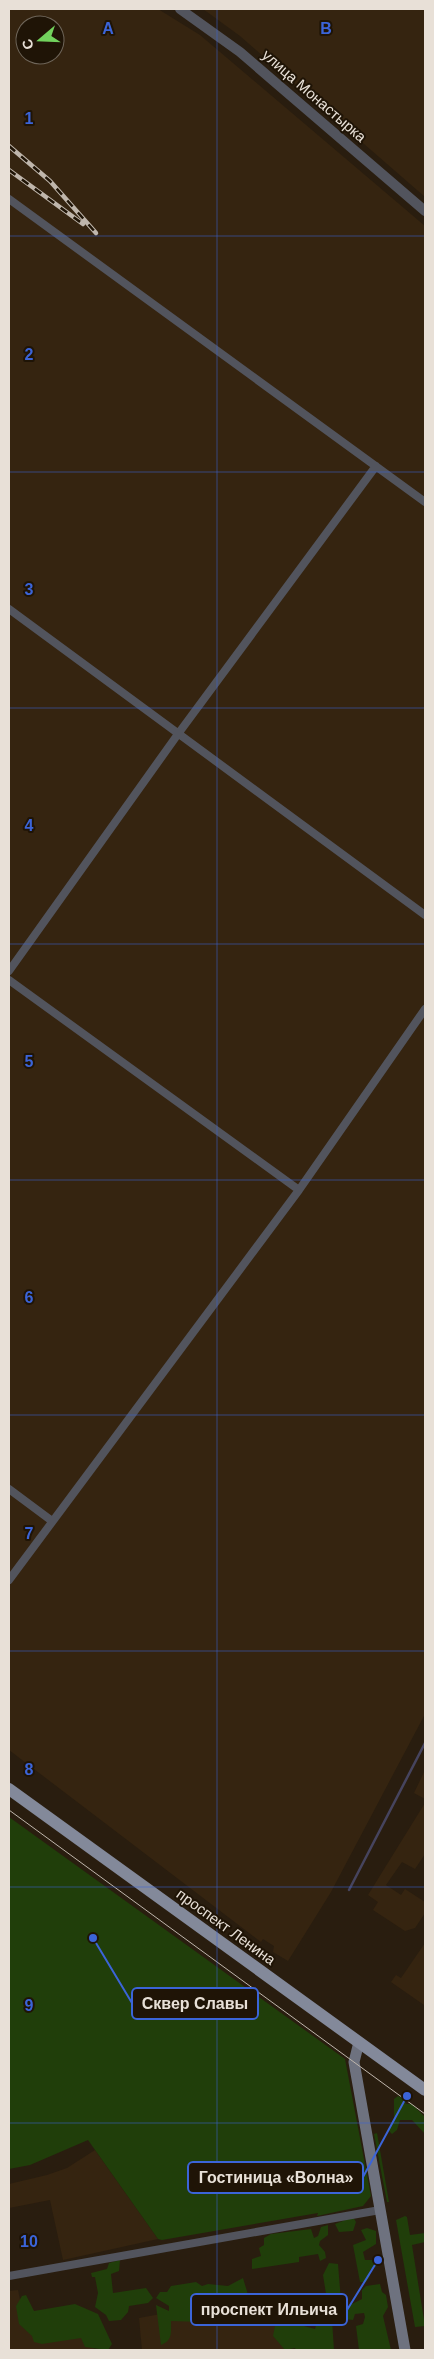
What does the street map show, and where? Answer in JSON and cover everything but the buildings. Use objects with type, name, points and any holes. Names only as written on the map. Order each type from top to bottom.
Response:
[{"type":"main road","name":"проспект Ленина","points":[[9,1789],[425,2090]]},
{"type":"main road","points":[[358,2042],[354,2062],[405,2350]]},
{"type":"street","name":"улица Монастырка","points":[[180,9],[240,52],[425,211]]},
{"type":"street","points":[[9,199],[425,502]]},
{"type":"street","points":[[9,971],[178,734],[376,466]]},
{"type":"street","points":[[9,610],[425,916]]},
{"type":"street","points":[[9,980],[299,1190]]},
{"type":"street","points":[[9,1580],[299,1190],[425,1009]]},
{"type":"street","points":[[9,1489],[52,1521]]},
{"type":"street","points":[[9,2276],[380,2210]]},
{"type":"shaded area","points":[[9,9],[158,9],[200,35],[425,226],[425,1714],[331,1892],[288,1961],[273,1952],[274,1946],[263,1939],[261,1942],[9,1750]]},
{"type":"shaded area","points":[[203,9],[425,9],[425,197],[240,36]]},
{"type":"shaded area","points":[[425,1770],[425,1799],[414,1793]]},
{"type":"shaded area","points":[[425,1803],[425,1854],[415,1869],[402,1862],[386,1885],[401,1895],[405,1889],[425,1902],[425,1913],[415,1928],[405,1931],[373,1910],[378,1902],[368,1895]]},
{"type":"shaded area","points":[[425,1943],[424,2005],[391,1982],[396,1975],[401,1978]]},
{"type":"shaded area","points":[[95,2150],[158,2239],[63,2260],[50,2200],[9,2208],[9,2184],[67,2168]]},
{"type":"shaded area","points":[[18,2290],[26,2329],[90,2328],[94,2350],[9,2350],[9,2291]]},
{"type":"shaded area","points":[[275,2293],[285,2350],[142,2350],[139,2318]]},
{"type":"green space","points":[[9,1817],[345,2059],[371,2196],[363,2206],[317,2216],[318,2213],[162,2240],[158,2239],[88,2140],[30,2165],[9,2169]]},
{"type":"green space","points":[[398,2096],[404,2099],[406,2104],[412,2104],[425,2117],[425,2134],[412,2120],[400,2120],[397,2130],[392,2134],[388,2130],[394,2120],[394,2099]]},
{"type":"green space","points":[[377,2133],[389,2202],[387,2202],[374,2134]]},
{"type":"green space","points":[[353,2217],[356,2222],[353,2231],[339,2232],[335,2224]]},
{"type":"green space","points":[[407,2217],[410,2235],[425,2233],[425,2242],[412,2245],[425,2326],[415,2327],[396,2220]]},
{"type":"green space","points":[[328,2225],[328,2235],[320,2241],[319,2245],[325,2252],[326,2258],[320,2261],[318,2254],[299,2257],[299,2262],[252,2269],[252,2259],[261,2256],[259,2248],[264,2245],[264,2238],[271,2234],[311,2229],[314,2238],[318,2236],[321,2227]]},
{"type":"green space","points":[[367,2228],[376,2231],[376,2244],[363,2252],[365,2260],[372,2260],[377,2266],[370,2270],[370,2276],[366,2282],[360,2282],[353,2245],[366,2240],[361,2230]]},
{"type":"green space","points":[[120,2260],[119,2271],[111,2274],[113,2293],[146,2288],[153,2298],[148,2303],[129,2306],[128,2312],[121,2320],[109,2321],[106,2315],[95,2307],[98,2293],[95,2277],[92,2277],[91,2273],[107,2269],[109,2263]]},
{"type":"green space","points":[[329,2263],[338,2264],[341,2301],[348,2306],[362,2299],[362,2290],[366,2286],[380,2284],[382,2292],[386,2295],[388,2307],[383,2316],[391,2350],[359,2350],[356,2326],[363,2324],[364,2313],[355,2314],[353,2320],[344,2319],[328,2306],[323,2275]]},
{"type":"green space","points":[[243,2278],[249,2298],[245,2307],[248,2319],[245,2323],[242,2323],[239,2311],[219,2313],[212,2309],[210,2320],[202,2322],[171,2321],[171,2332],[168,2341],[161,2345],[156,2305],[169,2311],[169,2306],[156,2298],[160,2292],[167,2292],[171,2286],[196,2282],[202,2286],[208,2284],[228,2286]]},
{"type":"green space","points":[[26,2295],[34,2311],[75,2304],[98,2314],[112,2344],[108,2350],[85,2347],[81,2338],[42,2344],[34,2342],[32,2336],[19,2324],[16,2306],[22,2296]]},
{"type":"green space","points":[[284,2313],[293,2323],[315,2329],[318,2318],[325,2315],[332,2320],[334,2350],[296,2350],[295,2348],[285,2350],[273,2336],[277,2315]]},
{"type":"waterway","points":[[349,1890],[425,1743]]},
{"type":"tram line","points":[[9,1810],[425,2114]]},
{"type":"railway","points":[[9,146],[50,181],[96,233]]},
{"type":"railway","points":[[9,170],[83,224]]},
{"type":"place","name":"Сквер Славы","points":[[93,1938]]},
{"type":"place","name":"Гостиница «Волна»","points":[[407,2096]]},
{"type":"place","name":"проспект Ильича","points":[[378,2260]]}]
